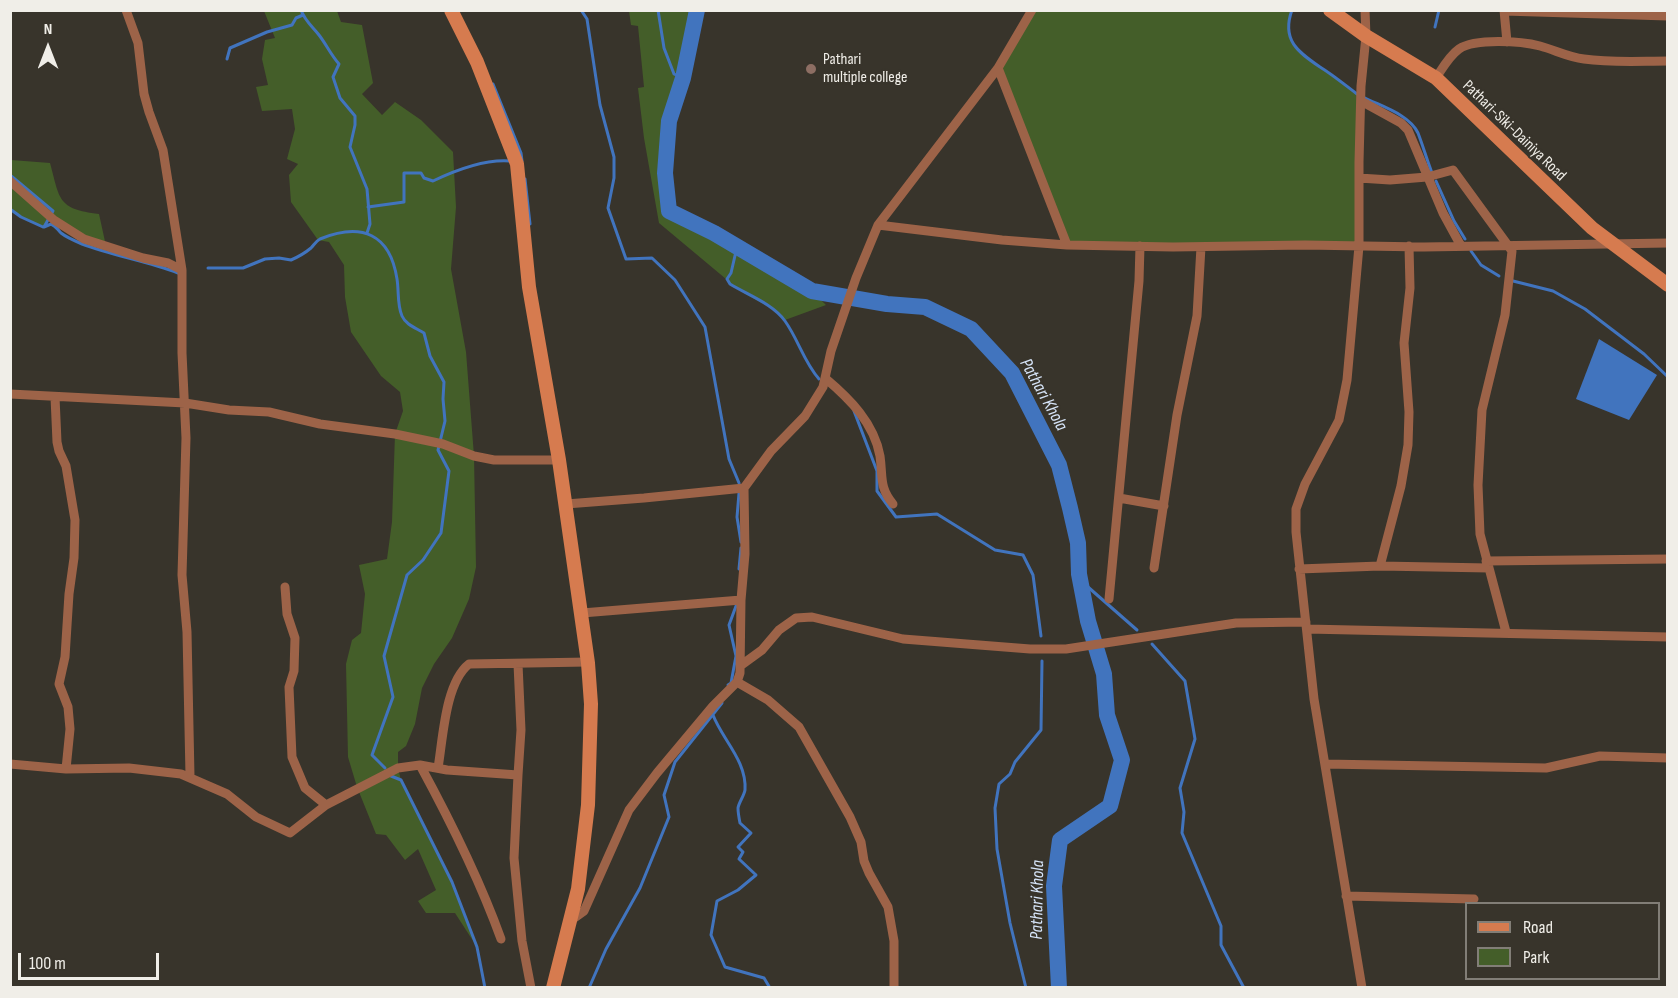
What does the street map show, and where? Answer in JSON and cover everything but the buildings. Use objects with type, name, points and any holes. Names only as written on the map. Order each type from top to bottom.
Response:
[{"type":"street","points":[[126,10],[138,43],[144,94],[163,150],[182,270],[186,438],[182,575],[187,632],[190,776]]},
{"type":"street","points":[[451,10],[477,62],[517,164],[529,287],[566,504],[588,662],[591,704],[588,805],[578,889],[553,987]]},
{"type":"street","points":[[570,921],[584,910],[630,810],[657,773],[713,706],[737,682],[740,666],[741,600],[745,554],[744,488],[771,451],[805,416],[823,387],[831,351],[845,309],[878,225],[998,68],[1032,10]]},
{"type":"street","name":"Pathari-Siki-Dainiya Road","points":[[1330,10],[1366,36],[1436,78],[1592,228],[1668,285]]},
{"type":"street","points":[[1362,987],[1314,699],[1299,569],[1296,509],[1305,484],[1338,420],[1343,404],[1355,304],[1359,246],[1360,101],[1366,36],[1365,10]]},
{"type":"street","points":[[1507,42],[1504,11],[1668,16]]},
{"type":"street","points":[[1436,78],[1456,51],[1470,44],[1525,42],[1586,60],[1668,61]]},
{"type":"street","points":[[998,68],[1067,245]]},
{"type":"street","points":[[1360,101],[1401,123],[1408,130],[1443,213],[1461,246]]},
{"type":"street","points":[[1359,178],[1390,180],[1427,177],[1453,170],[1508,244],[1512,257],[1505,315],[1482,415],[1478,508],[1480,534],[1506,632]]},
{"type":"street","points":[[10,181],[54,220],[84,238],[143,258],[168,263],[182,270]]},
{"type":"street","points":[[878,225],[1002,240],[1067,245],[1201,247],[1668,243]]},
{"type":"street","points":[[1109,599],[1139,281],[1140,246]]},
{"type":"street","points":[[1380,566],[1401,486],[1408,445],[1409,412],[1404,343],[1410,288],[1409,246]]},
{"type":"street","points":[[1154,568],[1177,415],[1197,316],[1201,247]]},
{"type":"street","points":[[825,378],[854,404],[870,430],[880,458],[884,491],[893,504]]},
{"type":"street","points":[[10,394],[185,403],[229,410],[269,412],[320,424],[441,444],[474,456],[494,460],[559,460]]},
{"type":"street","points":[[55,397],[57,442],[66,466],[75,520],[74,558],[59,684],[68,707],[70,729],[66,769]]},
{"type":"street","points":[[566,504],[744,488]]},
{"type":"street","points":[[1119,498],[1164,506]]},
{"type":"street","points":[[1299,569],[1668,559]]},
{"type":"street","points":[[285,587],[287,614],[295,638],[294,671],[290,687],[292,757],[304,788],[326,805]]},
{"type":"street","points":[[582,613],[741,600]]},
{"type":"street","points":[[740,666],[762,650],[779,630],[796,618],[812,617],[903,639],[1030,649],[1066,649],[1125,642],[1236,623],[1668,637]]},
{"type":"street","points":[[438,768],[450,699],[459,676],[469,664],[588,662]]},
{"type":"street","points":[[518,664],[521,730],[514,858],[522,941],[531,987]]},
{"type":"street","points":[[737,682],[768,700],[799,727],[850,817],[861,842],[864,861],[869,873],[888,907],[894,941],[894,987]]},
{"type":"street","points":[[1325,764],[1537,768],[1567,765],[1600,756],[1668,759]]},
{"type":"street","points":[[10,764],[66,769],[129,768],[190,776],[227,794],[256,817],[290,833],[326,805],[398,768],[420,765],[518,775]]},
{"type":"street","points":[[420,765],[478,878],[501,939]]},
{"type":"street","points":[[1346,896],[1474,899]]},
{"type":"green space","points":[[264,11],[337,11],[341,22],[362,25],[373,83],[362,94],[382,115],[395,102],[421,120],[453,152],[456,207],[451,269],[466,352],[474,456],[476,567],[469,599],[452,638],[434,664],[422,688],[415,724],[406,746],[398,752],[398,768],[401,780],[452,882],[477,947],[455,913],[426,913],[418,901],[436,890],[418,849],[405,860],[386,835],[376,834],[348,757],[346,664],[352,640],[361,633],[365,594],[359,565],[387,559],[392,522],[395,434],[403,411],[400,392],[381,376],[351,332],[345,297],[344,265],[329,242],[318,240],[291,202],[289,175],[298,164],[287,159],[295,129],[292,109],[262,111],[256,87],[268,85],[262,59],[265,40],[275,38]]},
{"type":"green space","points":[[629,11],[698,11],[683,78],[669,121],[665,173],[669,211],[714,233],[812,291],[826,305],[785,320],[732,285],[659,223],[638,88],[644,87],[638,26],[631,25]]},
{"type":"green space","points":[[1032,11],[1292,11],[1289,30],[1294,44],[1305,56],[1357,94],[1359,246],[1067,245],[998,68]]},
{"type":"green space","points":[[11,160],[50,163],[63,200],[75,209],[99,214],[106,246],[50,217],[44,227],[21,217],[11,209]]},
{"type":"water","points":[[1599,339],[1657,375],[1629,420],[1576,399]]},
{"type":"waterway","points":[[301,10],[339,64],[333,77],[340,98],[355,116],[350,147],[367,189],[370,224],[367,233]]},
{"type":"waterway","points":[[581,10],[587,19],[600,105],[614,157],[614,178],[608,208],[626,259],[652,258],[675,280],[705,327],[729,459],[739,483]]},
{"type":"waterway","points":[[658,10],[664,48],[674,74],[683,78]]},
{"type":"waterway","name":"Pathari Khola","points":[[697,10],[683,78],[669,121],[665,173],[669,211],[714,233],[812,291],[887,304],[925,307],[971,329],[1012,373],[1059,465],[1078,543],[1079,574],[1088,621],[1104,674],[1107,715],[1122,760],[1110,806],[1060,840],[1054,886],[1059,988]]},
{"type":"waterway","points":[[1292,10],[1289,29],[1294,44],[1305,56],[1357,94]]},
{"type":"waterway","points":[[1435,27],[1439,10]]},
{"type":"waterway","points":[[227,59],[230,48],[267,32],[292,25],[296,18],[303,15]]},
{"type":"waterway","points":[[493,84],[521,153],[522,161]]},
{"type":"waterway","points":[[1363,97],[1386,107],[1414,126],[1432,173]]},
{"type":"waterway","points":[[368,207],[404,202],[404,173],[421,173],[424,178],[433,181],[471,166],[510,161]]},
{"type":"waterway","points":[[10,175],[53,211],[44,227],[51,224],[63,234],[82,244],[178,273]]},
{"type":"waterway","points":[[525,179],[530,224]]},
{"type":"waterway","points":[[1436,181],[1465,239]]},
{"type":"waterway","points":[[10,209],[43,227]]},
{"type":"waterway","points":[[208,268],[243,268],[265,259],[291,260],[306,252],[320,239],[335,234],[361,232],[372,236],[388,251],[393,264],[402,316],[409,324],[424,333],[430,356],[444,382],[445,421],[438,450],[449,471],[441,533],[423,560],[407,575],[384,656],[393,697],[372,755],[385,768]]},
{"type":"waterway","points":[[737,247],[731,273],[727,279],[730,284],[780,315],[819,379]]},
{"type":"waterway","points":[[1471,251],[1481,265],[1499,276]]},
{"type":"waterway","points":[[1513,281],[1553,291],[1585,309],[1644,354],[1668,377]]},
{"type":"waterway","points":[[854,411],[877,471],[877,491],[896,517],[937,514],[995,550],[1023,555],[1033,575],[1041,636]]},
{"type":"waterway","points":[[739,493],[737,517],[741,542]]},
{"type":"waterway","points":[[739,569],[741,548]]},
{"type":"waterway","points":[[1080,580],[1137,630]]},
{"type":"waterway","points":[[728,685],[731,683],[736,656],[729,625],[736,606]]},
{"type":"waterway","points":[[1152,644],[1185,681],[1195,739],[1180,788],[1184,812],[1182,833],[1221,926],[1221,945],[1244,988]]},
{"type":"waterway","points":[[1026,988],[1010,923],[997,849],[995,808],[999,784],[1010,774],[1015,762],[1041,730],[1042,661]]},
{"type":"waterway","points":[[589,988],[606,949],[640,888],[669,817],[664,795],[675,762],[722,703]]},
{"type":"waterway","points":[[713,715],[738,760],[745,779],[745,790],[738,808],[740,823],[751,833],[738,847],[743,852],[739,859],[756,875],[738,890],[717,901],[711,935],[725,967],[764,978],[770,988]]},
{"type":"waterway","points":[[391,776],[401,780],[452,882],[477,947],[485,988]]},
{"type":"place","name":"Pathari multiple college","points":[[811,69]]}]
